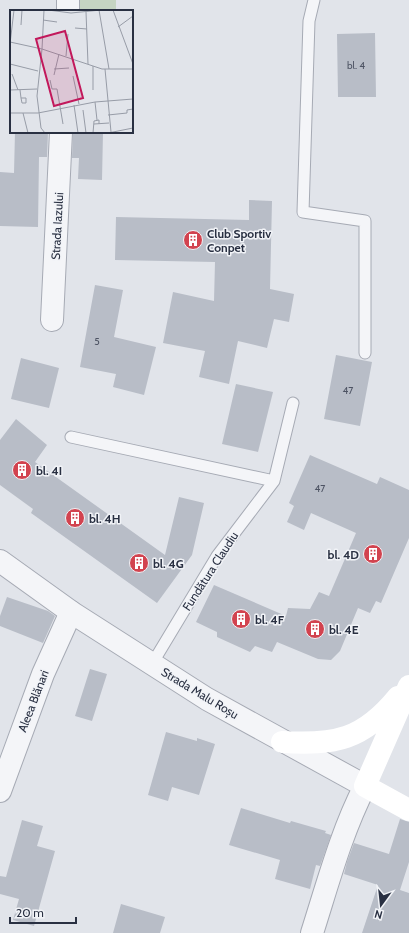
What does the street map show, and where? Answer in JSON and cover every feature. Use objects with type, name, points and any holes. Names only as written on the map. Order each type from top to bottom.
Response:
[{"type":"main road","points":[[282,742],[324,742],[344,739],[370,725],[385,713],[409,685]]},
{"type":"main road","points":[[365,786],[409,685]]},
{"type":"main road","name":"Strada Malu Roșu","points":[[365,786],[409,810]]},
{"type":"street","name":"Strada Iazului","points":[[52,320],[62,133]]},
{"type":"street","name":"Strada Malu Roșu","points":[[0,561],[71,612],[207,699],[282,742],[365,786]]},
{"type":"street","name":"Aleea Blănari","points":[[0,791],[43,674],[71,612]]},
{"type":"street","points":[[312,933],[342,836],[365,786]]},
{"type":"lane","points":[[314,0],[309,21],[303,212],[365,221],[365,353]]},
{"type":"lane","name":"Fundătura Claudiu","points":[[152,664],[218,556],[274,481],[293,403]]},
{"type":"lane","points":[[71,437],[274,481]]},
{"type":"green space","points":[[76,0],[116,0],[116,10],[75,10]]},
{"type":"building","name":"bl. 4","points":[[375,33],[376,97],[338,97],[337,34]]},
{"type":"building","points":[[15,133],[48,133],[47,157],[39,157],[38,227],[0,226],[0,172],[14,173]]},
{"type":"building","points":[[73,133],[103,133],[102,180],[78,179],[79,158],[72,158]]},
{"type":"building","points":[[249,200],[272,201],[270,289],[294,294],[289,322],[274,319],[267,348],[238,341],[229,384],[199,377],[205,351],[163,343],[173,292],[214,301],[215,262],[115,260],[116,217],[249,220]]},
{"type":"building","points":[[95,285],[123,290],[114,337],[156,347],[144,395],[113,387],[116,374],[80,367]]},
{"type":"building","points":[[336,355],[372,362],[360,426],[324,419]]},
{"type":"building","points":[[21,358],[59,368],[49,408],[11,399]]},
{"type":"building","points":[[236,384],[273,392],[258,452],[222,444]]},
{"type":"building","points":[[16,419],[47,445],[35,462],[165,555],[179,497],[204,503],[192,555],[157,603],[31,513],[33,509],[0,485],[0,440]]},
{"type":"building","points":[[310,455],[377,484],[380,477],[409,490],[409,538],[381,603],[376,601],[370,613],[358,608],[340,651],[331,660],[318,659],[277,642],[272,652],[255,646],[250,652],[217,637],[217,632],[196,622],[214,585],[286,616],[288,608],[310,609],[319,592],[329,596],[356,533],[311,513],[304,530],[287,522],[294,506],[289,503]]},
{"type":"building","points":[[7,597],[48,611],[55,616],[43,643],[0,626],[0,616]]},
{"type":"building","points":[[90,669],[107,674],[92,721],[75,716]]},
{"type":"building","points":[[166,732],[197,741],[197,738],[215,744],[199,795],[172,787],[168,801],[148,795]]},
{"type":"building","points":[[241,808],[290,823],[291,821],[326,831],[325,833],[331,835],[320,866],[316,865],[310,889],[275,879],[280,860],[229,845]]},
{"type":"building","points":[[400,819],[409,822],[409,862],[400,890],[409,893],[409,933],[362,933],[378,885],[344,874],[347,862],[354,843],[389,854]]},
{"type":"building","points":[[22,820],[43,826],[37,846],[55,851],[34,926],[13,920],[19,899],[0,894],[0,876],[6,877]]},
{"type":"building","points":[[121,904],[165,917],[160,933],[113,933]]},
{"type":"place","name":"Club Sportiv Conpet","points":[[193,240]]},
{"type":"place","name":"bl. 4I","points":[[22,470]]},
{"type":"place","name":"bl. 4H","points":[[75,518]]},
{"type":"place","name":"bl. 4D","points":[[373,554]]},
{"type":"place","name":"bl. 4G","points":[[139,563]]},
{"type":"place","name":"bl. 4F","points":[[241,619]]},
{"type":"place","name":"bl. 4E","points":[[315,629]]}]
